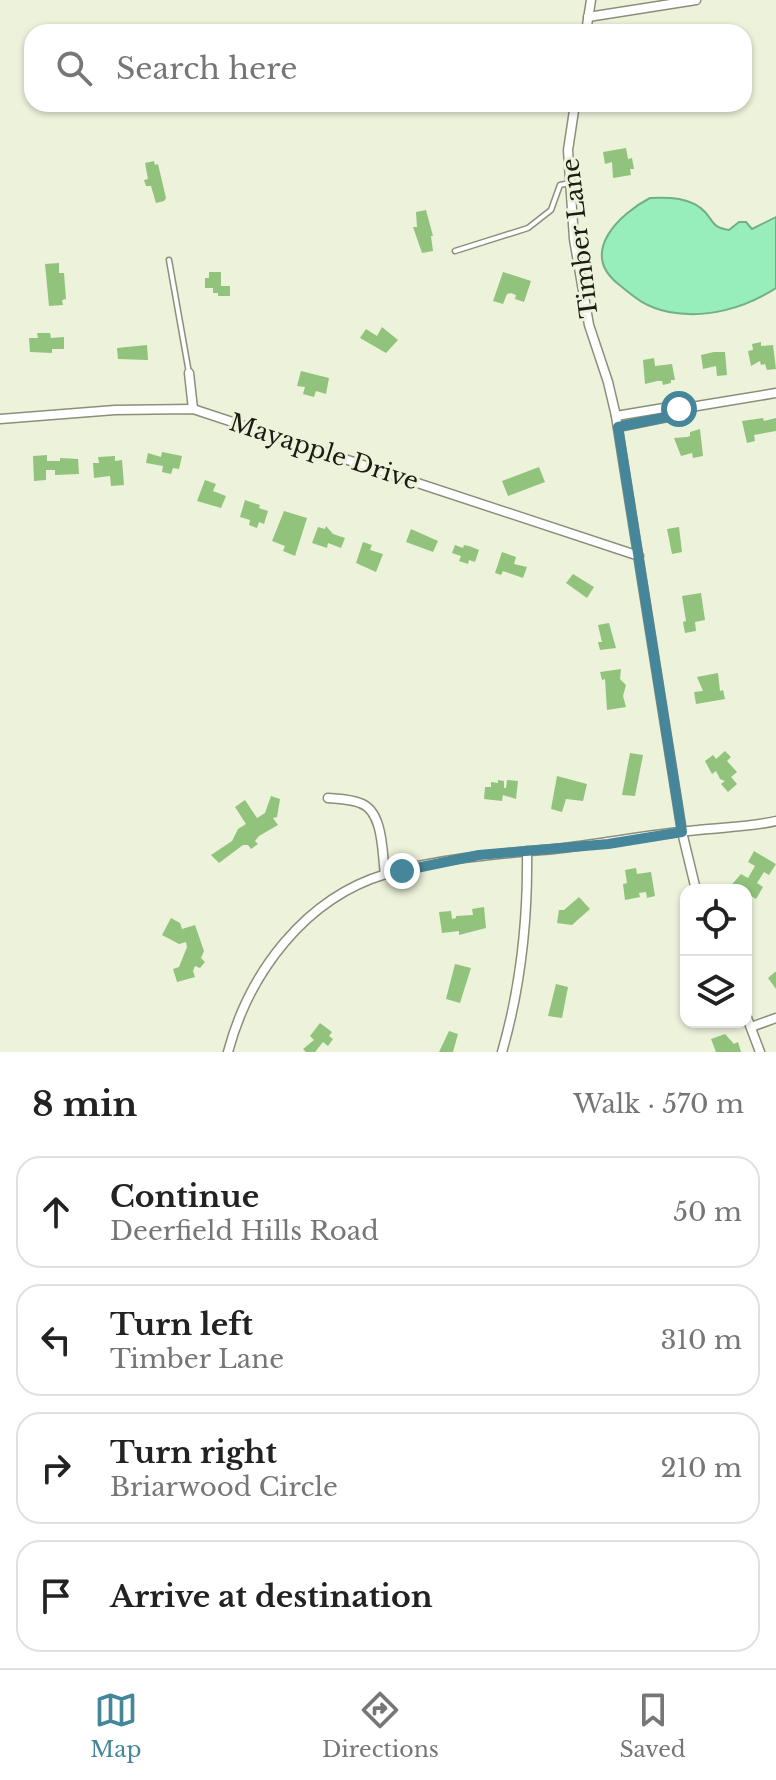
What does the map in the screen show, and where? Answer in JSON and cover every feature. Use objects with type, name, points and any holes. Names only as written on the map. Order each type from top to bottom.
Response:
[{"type":"street","points":[[587,24],[591,0]]},
{"type":"street","points":[[588,17],[696,0]]},
{"type":"street","name":"Timber Lane","points":[[574,112],[568,150],[574,239],[589,325],[616,416],[682,832],[695,884]]},
{"type":"street","points":[[189,373],[193,409]]},
{"type":"street","points":[[616,416],[776,393]]},
{"type":"street","name":"Mayapple Drive","points":[[0,419],[115,410],[193,409],[639,556]]},
{"type":"street","points":[[618,427],[672,416],[679,409]]},
{"type":"street","points":[[328,798],[362,803],[371,810],[377,823],[385,874]]},
{"type":"street","points":[[228,1052],[248,997],[285,941],[325,905],[385,874],[426,864],[776,821]]},
{"type":"street","points":[[502,1052],[518,985],[528,895],[527,851]]},
{"type":"street","points":[[752,1027],[776,1018]]},
{"type":"street","points":[[751,1028],[760,1052]]},
{"type":"lane","points":[[455,251],[528,228],[551,210],[560,185],[570,183]]},
{"type":"lane","points":[[169,260],[189,373]]},
{"type":"shaded area","points":[[650,198],[672,198],[693,203],[717,226],[729,230],[739,222],[746,222],[752,229],[776,217],[776,288],[739,306],[697,314],[661,310],[635,297],[607,271],[602,259],[603,247],[616,224]]},
{"type":"building","points":[[626,148],[634,169],[630,169],[631,175],[613,178],[612,162],[605,164],[603,152]]},
{"type":"building","points":[[154,161],[155,165],[158,164],[166,198],[156,203],[151,186],[146,186],[144,180],[148,179],[145,163]]},
{"type":"building","points":[[426,210],[433,236],[433,251],[422,253],[413,227],[417,227],[416,212]]},
{"type":"building","points":[[59,263],[59,273],[64,273],[66,299],[62,300],[63,305],[49,306],[45,264]]},
{"type":"building","points":[[209,272],[221,272],[221,286],[230,286],[230,296],[218,296],[218,293],[213,293],[213,288],[205,288],[205,278],[209,278]]},
{"type":"building","points":[[503,272],[531,281],[524,302],[515,299],[516,295],[511,293],[507,294],[503,304],[493,301]]},
{"type":"building","points":[[382,327],[398,340],[386,353],[360,338],[366,329],[377,336]]},
{"type":"building","points":[[37,333],[50,333],[51,338],[64,337],[64,349],[52,349],[52,353],[30,352],[29,338],[38,338]]},
{"type":"building","points":[[761,342],[761,346],[773,345],[776,369],[767,370],[760,361],[751,366],[748,351],[753,350],[752,344]]},
{"type":"building","points":[[147,345],[148,360],[118,359],[117,348]]},
{"type":"building","points":[[725,352],[727,375],[717,376],[716,366],[703,369],[701,355]]},
{"type":"building","points":[[654,358],[655,366],[672,364],[675,380],[663,385],[662,381],[645,384],[643,360]]},
{"type":"building","points":[[301,371],[329,378],[326,394],[316,391],[314,397],[303,394],[305,387],[297,386]]},
{"type":"building","points":[[763,418],[764,421],[776,418],[776,431],[754,435],[755,441],[747,443],[742,421]]},
{"type":"building","points":[[700,429],[703,456],[693,458],[692,453],[681,456],[674,438],[690,436],[690,432]]},
{"type":"building","points":[[162,452],[182,456],[179,469],[173,468],[171,474],[162,472],[163,466],[146,463],[148,453],[161,457]]},
{"type":"building","points":[[47,455],[47,461],[78,459],[79,474],[55,475],[55,470],[46,470],[46,480],[34,481],[33,456]]},
{"type":"building","points":[[115,456],[115,461],[122,460],[124,485],[111,486],[110,476],[94,478],[93,463],[99,463],[98,457]]},
{"type":"building","points":[[539,467],[545,482],[508,496],[502,481]]},
{"type":"building","points":[[205,480],[216,484],[213,491],[226,496],[221,508],[197,501]]},
{"type":"building","points":[[245,500],[268,511],[264,524],[259,522],[257,528],[249,525],[250,520],[240,517]]},
{"type":"building","points":[[284,511],[307,518],[295,556],[283,551],[285,546],[272,541]]},
{"type":"building","points":[[326,526],[333,534],[345,538],[341,548],[328,543],[327,548],[312,543],[318,527],[325,529]]},
{"type":"building","points":[[679,527],[682,552],[672,554],[667,529]]},
{"type":"building","points":[[411,529],[438,541],[433,552],[406,542]]},
{"type":"building","points":[[363,542],[372,545],[370,550],[383,554],[376,572],[356,563]]},
{"type":"building","points":[[455,545],[479,550],[475,562],[469,560],[468,564],[459,561],[461,556],[452,553]]},
{"type":"building","points":[[502,552],[516,557],[514,564],[527,567],[523,578],[503,571],[501,575],[495,573]]},
{"type":"building","points":[[573,574],[594,587],[587,598],[566,583]]},
{"type":"building","points":[[701,593],[705,620],[695,622],[696,631],[685,633],[682,596]]},
{"type":"building","points":[[609,623],[616,648],[600,650],[598,642],[602,642],[598,625]]},
{"type":"building","points":[[621,669],[620,679],[626,685],[623,696],[626,707],[607,710],[605,679],[602,680],[600,672]]},
{"type":"building","points":[[718,673],[720,691],[723,690],[725,699],[696,704],[694,692],[703,691],[697,677]]},
{"type":"building","points":[[725,751],[731,757],[727,761],[737,772],[731,777],[737,784],[728,792],[721,784],[725,781],[716,771],[712,774],[705,761],[713,755],[716,759]]},
{"type":"building","points":[[630,753],[643,755],[635,796],[622,795]]},
{"type":"building","points":[[557,776],[587,784],[583,801],[566,799],[562,812],[551,809]]},
{"type":"building","points":[[498,780],[504,781],[504,788],[507,780],[518,781],[516,799],[503,795],[502,801],[484,799],[485,787],[491,787],[491,782],[498,783]]},
{"type":"building","points":[[271,796],[280,799],[277,817],[273,818],[278,825],[259,836],[255,841],[258,844],[251,849],[243,845],[219,863],[211,855],[232,841],[238,829],[246,824],[235,807],[245,800],[257,818],[265,813]]},
{"type":"building","points":[[754,851],[776,864],[769,875],[764,872],[757,883],[763,887],[756,899],[752,897],[752,884],[732,884],[741,874],[748,878],[755,866],[748,862]]},
{"type":"building","points":[[636,868],[637,874],[651,872],[655,896],[647,898],[646,892],[639,893],[640,897],[625,900],[625,870]]},
{"type":"building","points":[[579,897],[590,909],[572,925],[557,923],[559,910],[564,910]]},
{"type":"building","points":[[484,907],[486,928],[459,935],[459,931],[442,933],[439,912],[451,911],[452,919],[473,915],[472,909]]},
{"type":"building","points":[[171,918],[180,923],[182,929],[195,925],[204,951],[201,958],[205,962],[200,968],[195,966],[195,977],[177,982],[173,969],[179,967],[187,947],[186,942],[179,944],[162,935]]},
{"type":"building","points":[[455,964],[471,968],[460,1003],[446,999]]},
{"type":"building","points":[[776,972],[776,989],[768,978]]},
{"type":"building","points":[[556,984],[568,987],[562,1018],[548,1016]]},
{"type":"building","points":[[320,1023],[332,1032],[329,1036],[333,1039],[328,1046],[323,1042],[315,1052],[306,1052],[303,1049],[314,1040],[310,1036]]},
{"type":"building","points":[[449,1031],[458,1034],[453,1052],[439,1052]]},
{"type":"building","points":[[725,1034],[734,1044],[738,1042],[741,1052],[716,1052],[711,1039]]},
{"type":"route","points":[[402,871],[479,855],[608,844],[682,832],[618,427],[672,416],[679,409]]}]
